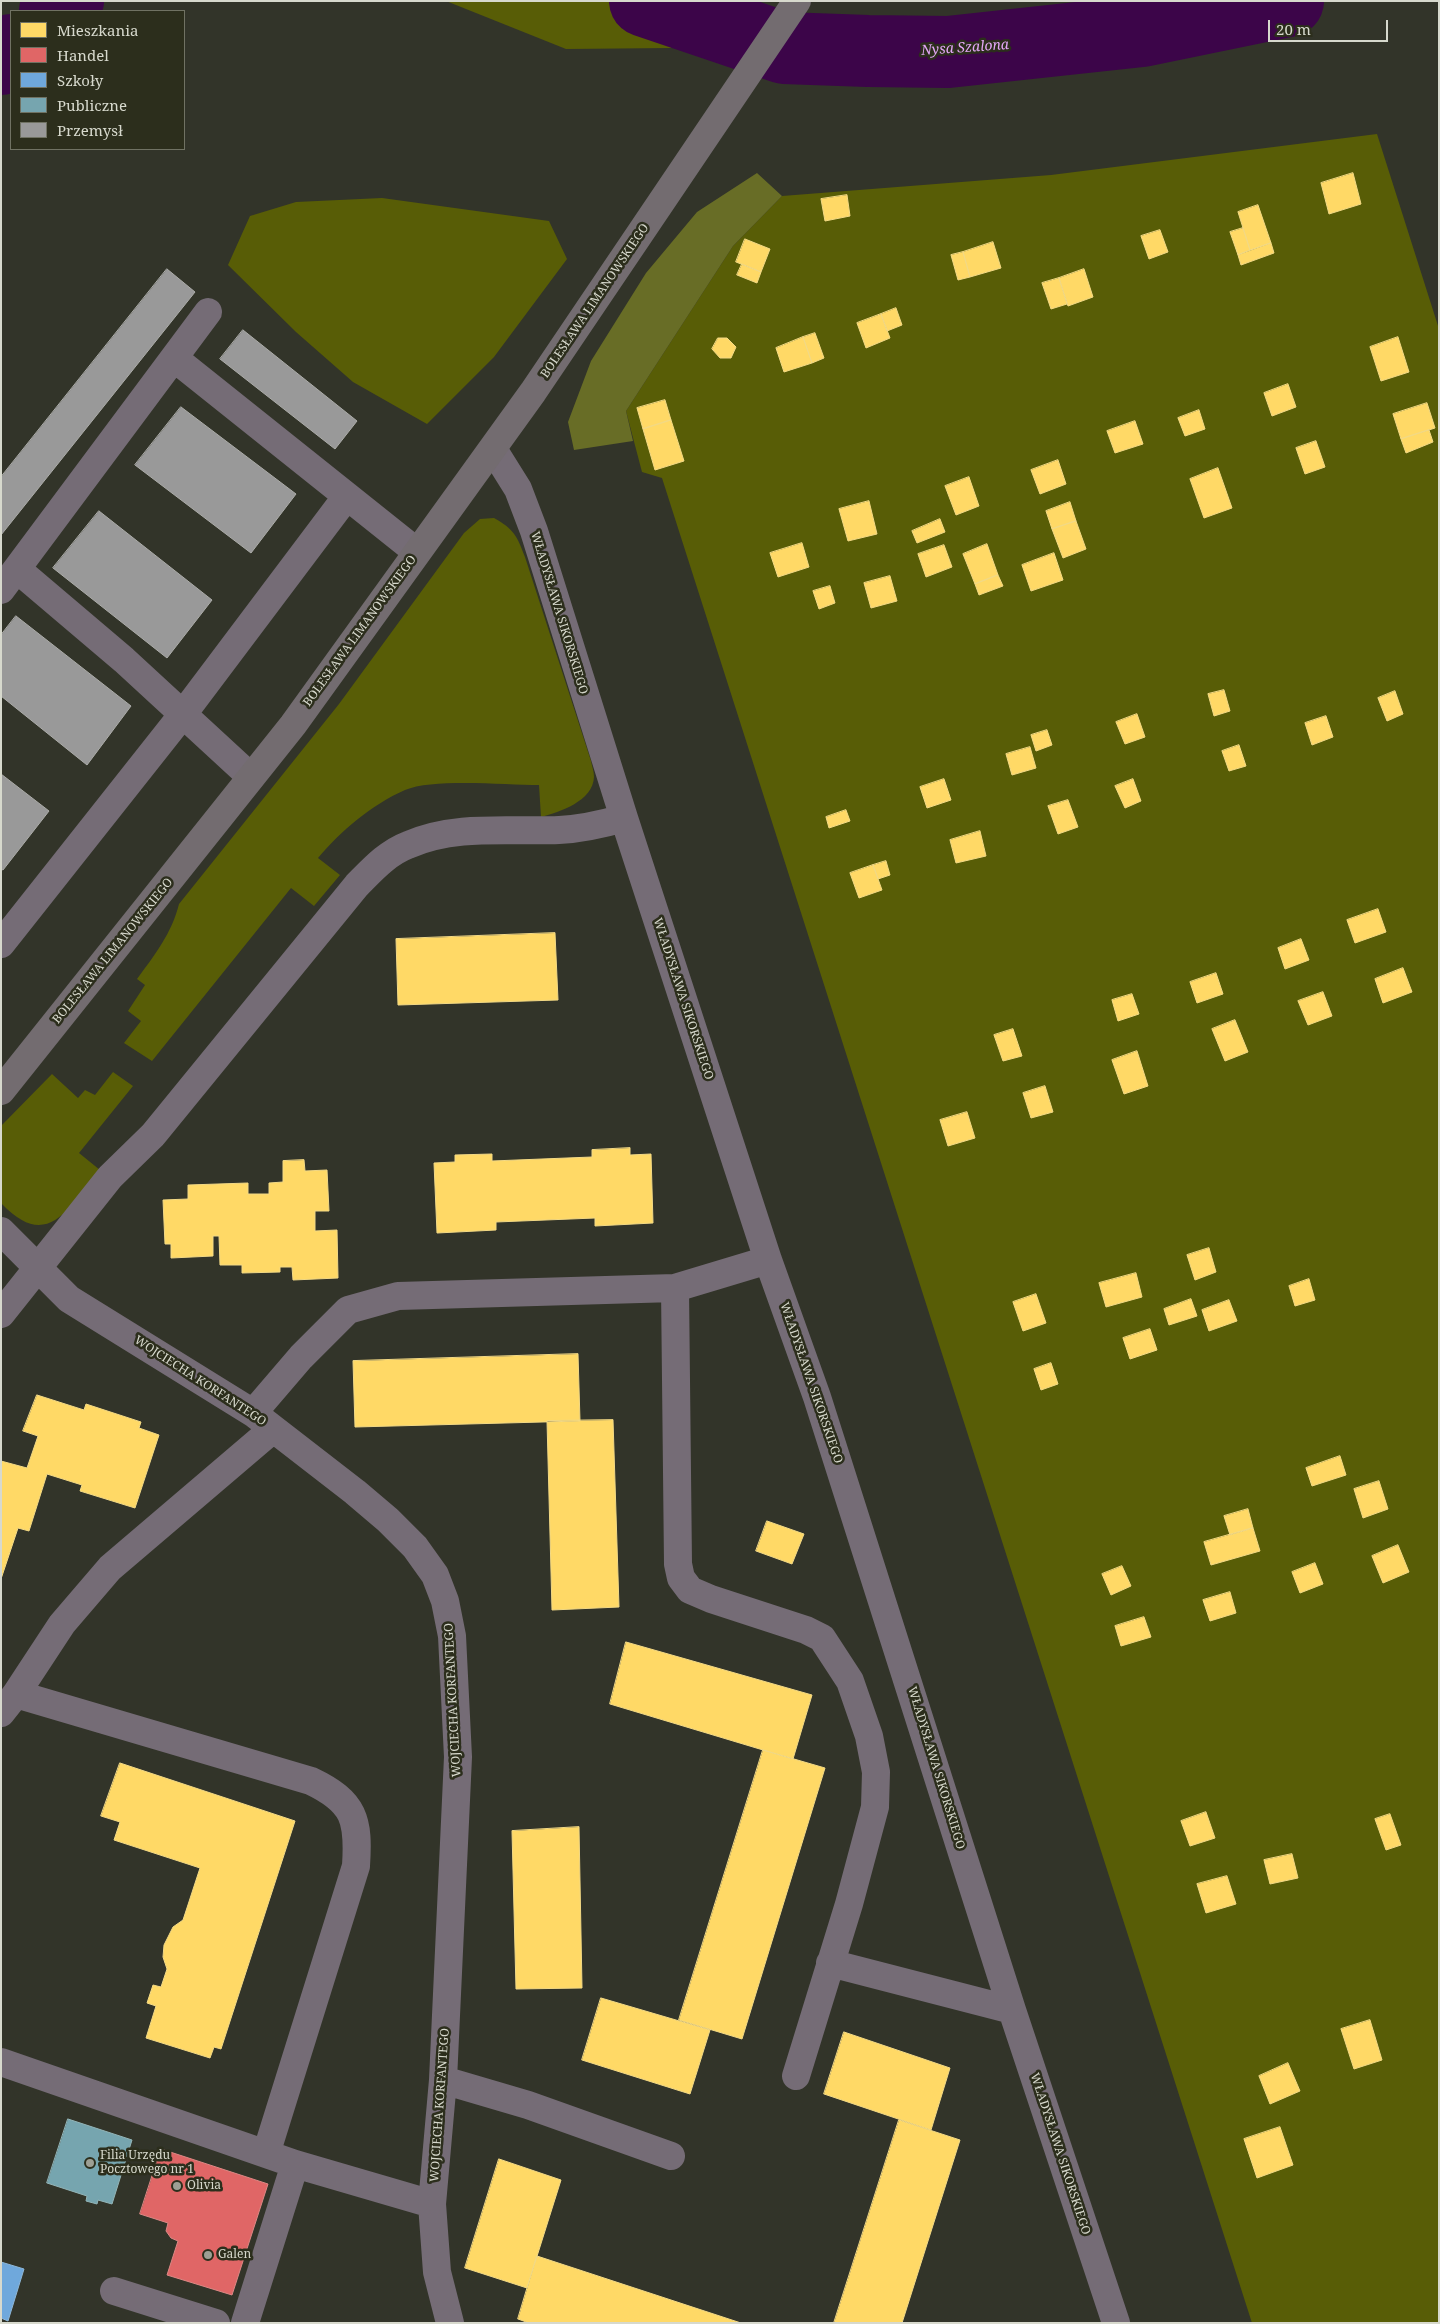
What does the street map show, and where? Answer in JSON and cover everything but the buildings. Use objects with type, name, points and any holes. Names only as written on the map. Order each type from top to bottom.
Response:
[{"type":"main road","name":"BOLESŁAWA LIMANOWSKIEGO","points":[[1,1091],[293,725],[493,449],[797,1]]},
{"type":"street","points":[[208,312],[9,580],[124,660],[251,777]]},
{"type":"street","points":[[174,358],[417,552]]},
{"type":"street","name":"WŁADYSŁAWA SIKORSKIEGO","points":[[493,449],[518,489],[534,531],[624,818],[768,1260],[832,1443],[1012,2010],[1116,2323]]},
{"type":"street","points":[[1,944],[182,714],[347,496]]},
{"type":"street","points":[[1,1314],[110,1177],[153,1136],[357,886],[379,862],[406,845],[436,835],[461,832],[561,830],[598,826],[624,818]]},
{"type":"street","name":"WOJCIECHA KORFANTEGO","points":[[1,1231],[69,1299],[263,1421],[355,1492],[415,1547],[435,1575],[445,1602],[452,1636],[458,1757],[443,2080],[432,2204],[437,2272],[450,2323]]},
{"type":"street","points":[[266,2154],[356,1866],[357,1842],[355,1822],[346,1806],[332,1791],[311,1780],[9,1703],[62,1624],[110,1568],[263,1421],[301,1357],[348,1310],[398,1296],[675,1288],[768,1260]]},
{"type":"street","points":[[675,1288],[678,1564],[681,1578],[690,1590],[710,1599],[806,1630],[822,1638],[850,1681],[869,1736],[876,1772],[875,1807],[849,1904],[796,2076]]},
{"type":"street","points":[[830,1964],[1012,2010]]},
{"type":"street","points":[[1,2062],[295,2164],[432,2204]]},
{"type":"street","points":[[443,2080],[528,2105],[671,2156]]},
{"type":"street","points":[[245,2323],[295,2164]]},
{"type":"street","points":[[114,2291],[216,2323]]},
{"type":"shaded area","points":[[446,1],[712,1],[671,48],[566,49]]},
{"type":"shaded area","points":[[1377,134],[1439,329],[1439,2323],[1252,2323],[662,478],[642,472],[626,411],[733,246],[782,196],[1051,175]]},
{"type":"shaded area","points":[[382,198],[549,221],[567,259],[494,357],[427,424],[353,382],[296,332],[228,265],[250,216],[296,202]]},
{"type":"shaded area","points":[[494,518],[514,534],[525,557],[591,761],[594,777],[588,793],[574,804],[541,817],[539,785],[433,784],[417,786],[392,796],[357,819],[318,858],[340,875],[314,906],[291,888],[152,1061],[124,1043],[141,1021],[128,1011],[145,985],[137,979],[167,934],[179,904],[339,704],[464,533],[480,519]]},
{"type":"shaded area","points":[[113,1072],[133,1086],[79,1153],[100,1170],[78,1198],[56,1219],[45,1224],[32,1224],[17,1217],[1,1203],[1,1126],[52,1074],[78,1098],[85,1090],[95,1095]]},
{"type":"green space","points":[[757,173],[782,196],[733,246],[626,411],[633,441],[574,450],[568,422],[591,361],[646,273],[697,212]]},
{"type":"waterway","name":"Nysa Szalona","points":[[56,10],[68,1]]},
{"type":"waterway","name":"Nysa Szalona","points":[[645,1],[784,48],[948,52],[1142,31],[1288,1]]},
{"type":"waterway","name":"Nysa Szalona","points":[[1,59],[10,51]]},
{"type":"place","name":"Filia Urzędu Pocztowego nr 1","points":[[90,2163]]},
{"type":"place","name":"Olivia","points":[[177,2186]]},
{"type":"place","name":"Galen","points":[[208,2255]]}]
